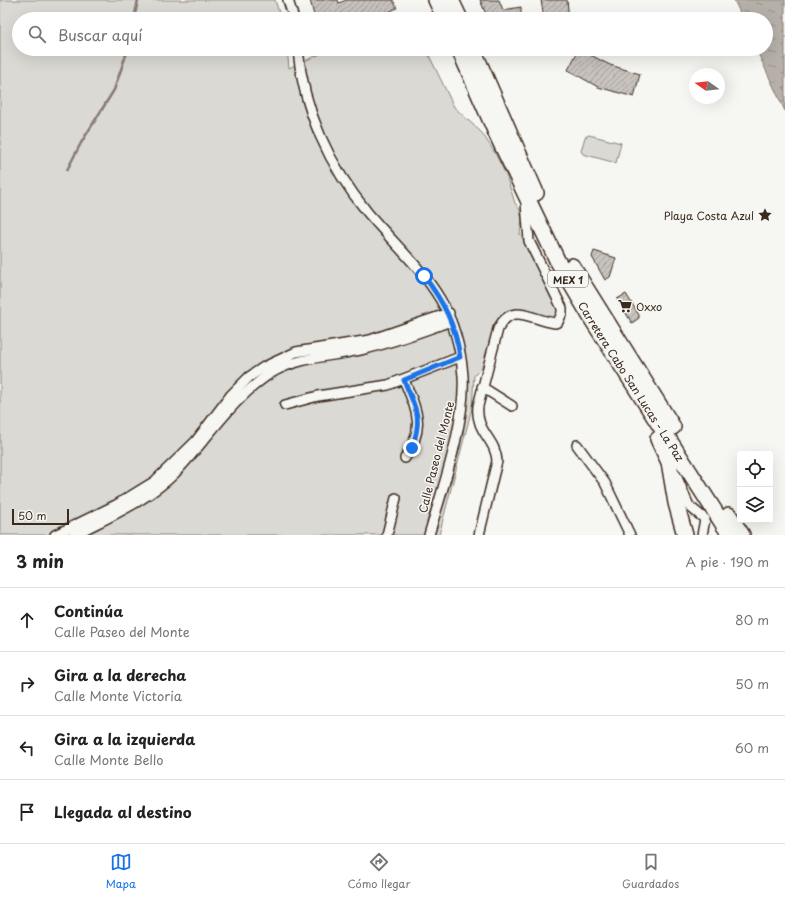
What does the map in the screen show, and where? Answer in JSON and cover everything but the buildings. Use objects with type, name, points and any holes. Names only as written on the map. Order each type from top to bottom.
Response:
[{"type":"highway","points":[[436,0],[442,12]]},
{"type":"highway","points":[[451,0],[457,12]]},
{"type":"highway","name":"Carretera Cabo San Lucas - La Paz","points":[[462,56],[497,135],[557,260],[593,321],[708,492]]},
{"type":"highway","name":"Carretera Cabo San Lucas - La Paz","points":[[476,56],[543,210],[574,268],[708,492],[716,515],[730,535]]},
{"type":"highway","points":[[593,321],[614,365],[663,447],[671,470],[674,492],[685,535]]},
{"type":"highway","name":"Carretera Cabo San Lucas - La Paz","points":[[716,515],[742,535]]},
{"type":"street","points":[[288,0],[292,12]]},
{"type":"street","name":"Calle Paseo del Monte","points":[[299,56],[303,87],[334,166],[368,213],[420,271],[439,296],[450,317],[463,376],[461,412],[448,469],[429,535]]},
{"type":"street","points":[[479,535],[497,461],[495,450],[479,425],[477,417],[482,387],[498,329],[503,319],[510,314],[518,314],[555,323],[558,322],[562,313],[560,302],[529,241],[525,193]]},
{"type":"street","points":[[74,535],[141,498],[174,474],[243,394],[258,382],[285,365],[322,351],[370,340],[450,317]]},
{"type":"street","points":[[55,535],[116,505],[155,481],[196,441],[231,395],[254,374],[279,359],[296,352],[322,351]]},
{"type":"street","points":[[285,405],[318,396],[388,385],[460,357]]},
{"type":"street","points":[[404,380],[416,408],[419,424],[412,448],[405,458]]},
{"type":"street","points":[[482,387],[512,406]]},
{"type":"street","points":[[577,445],[604,483],[630,535]]},
{"type":"street","points":[[663,447],[689,506],[716,515],[702,535]]},
{"type":"street","points":[[387,535],[396,498]]},
{"type":"shaded area","points":[[0,0],[275,0],[279,12],[12,12],[12,56],[288,56],[289,68],[316,56],[429,56],[454,107],[482,133],[495,153],[506,175],[515,203],[520,210],[522,220],[520,234],[560,302],[557,315],[553,318],[512,309],[504,312],[498,320],[486,362],[474,376],[472,408],[439,535],[0,535]]},
{"type":"shaded area","points":[[589,135],[621,143],[616,163],[583,154],[581,151],[585,137]]},
{"type":"water","points":[[734,0],[785,0],[785,111],[759,56],[773,56],[773,12],[740,12]]},
{"type":"waterway","points":[[135,12],[138,0]]},
{"type":"waterway","points":[[67,170],[81,143],[114,90],[126,56]]},
{"type":"place","name":"Playa Costa Azul","points":[[765,215]]},
{"type":"place","name":"Oxxo","points":[[625,306]]},
{"type":"route","points":[[412,448],[419,424],[416,408],[404,380],[460,357],[458,342],[449,313],[439,296],[424,276]]}]
